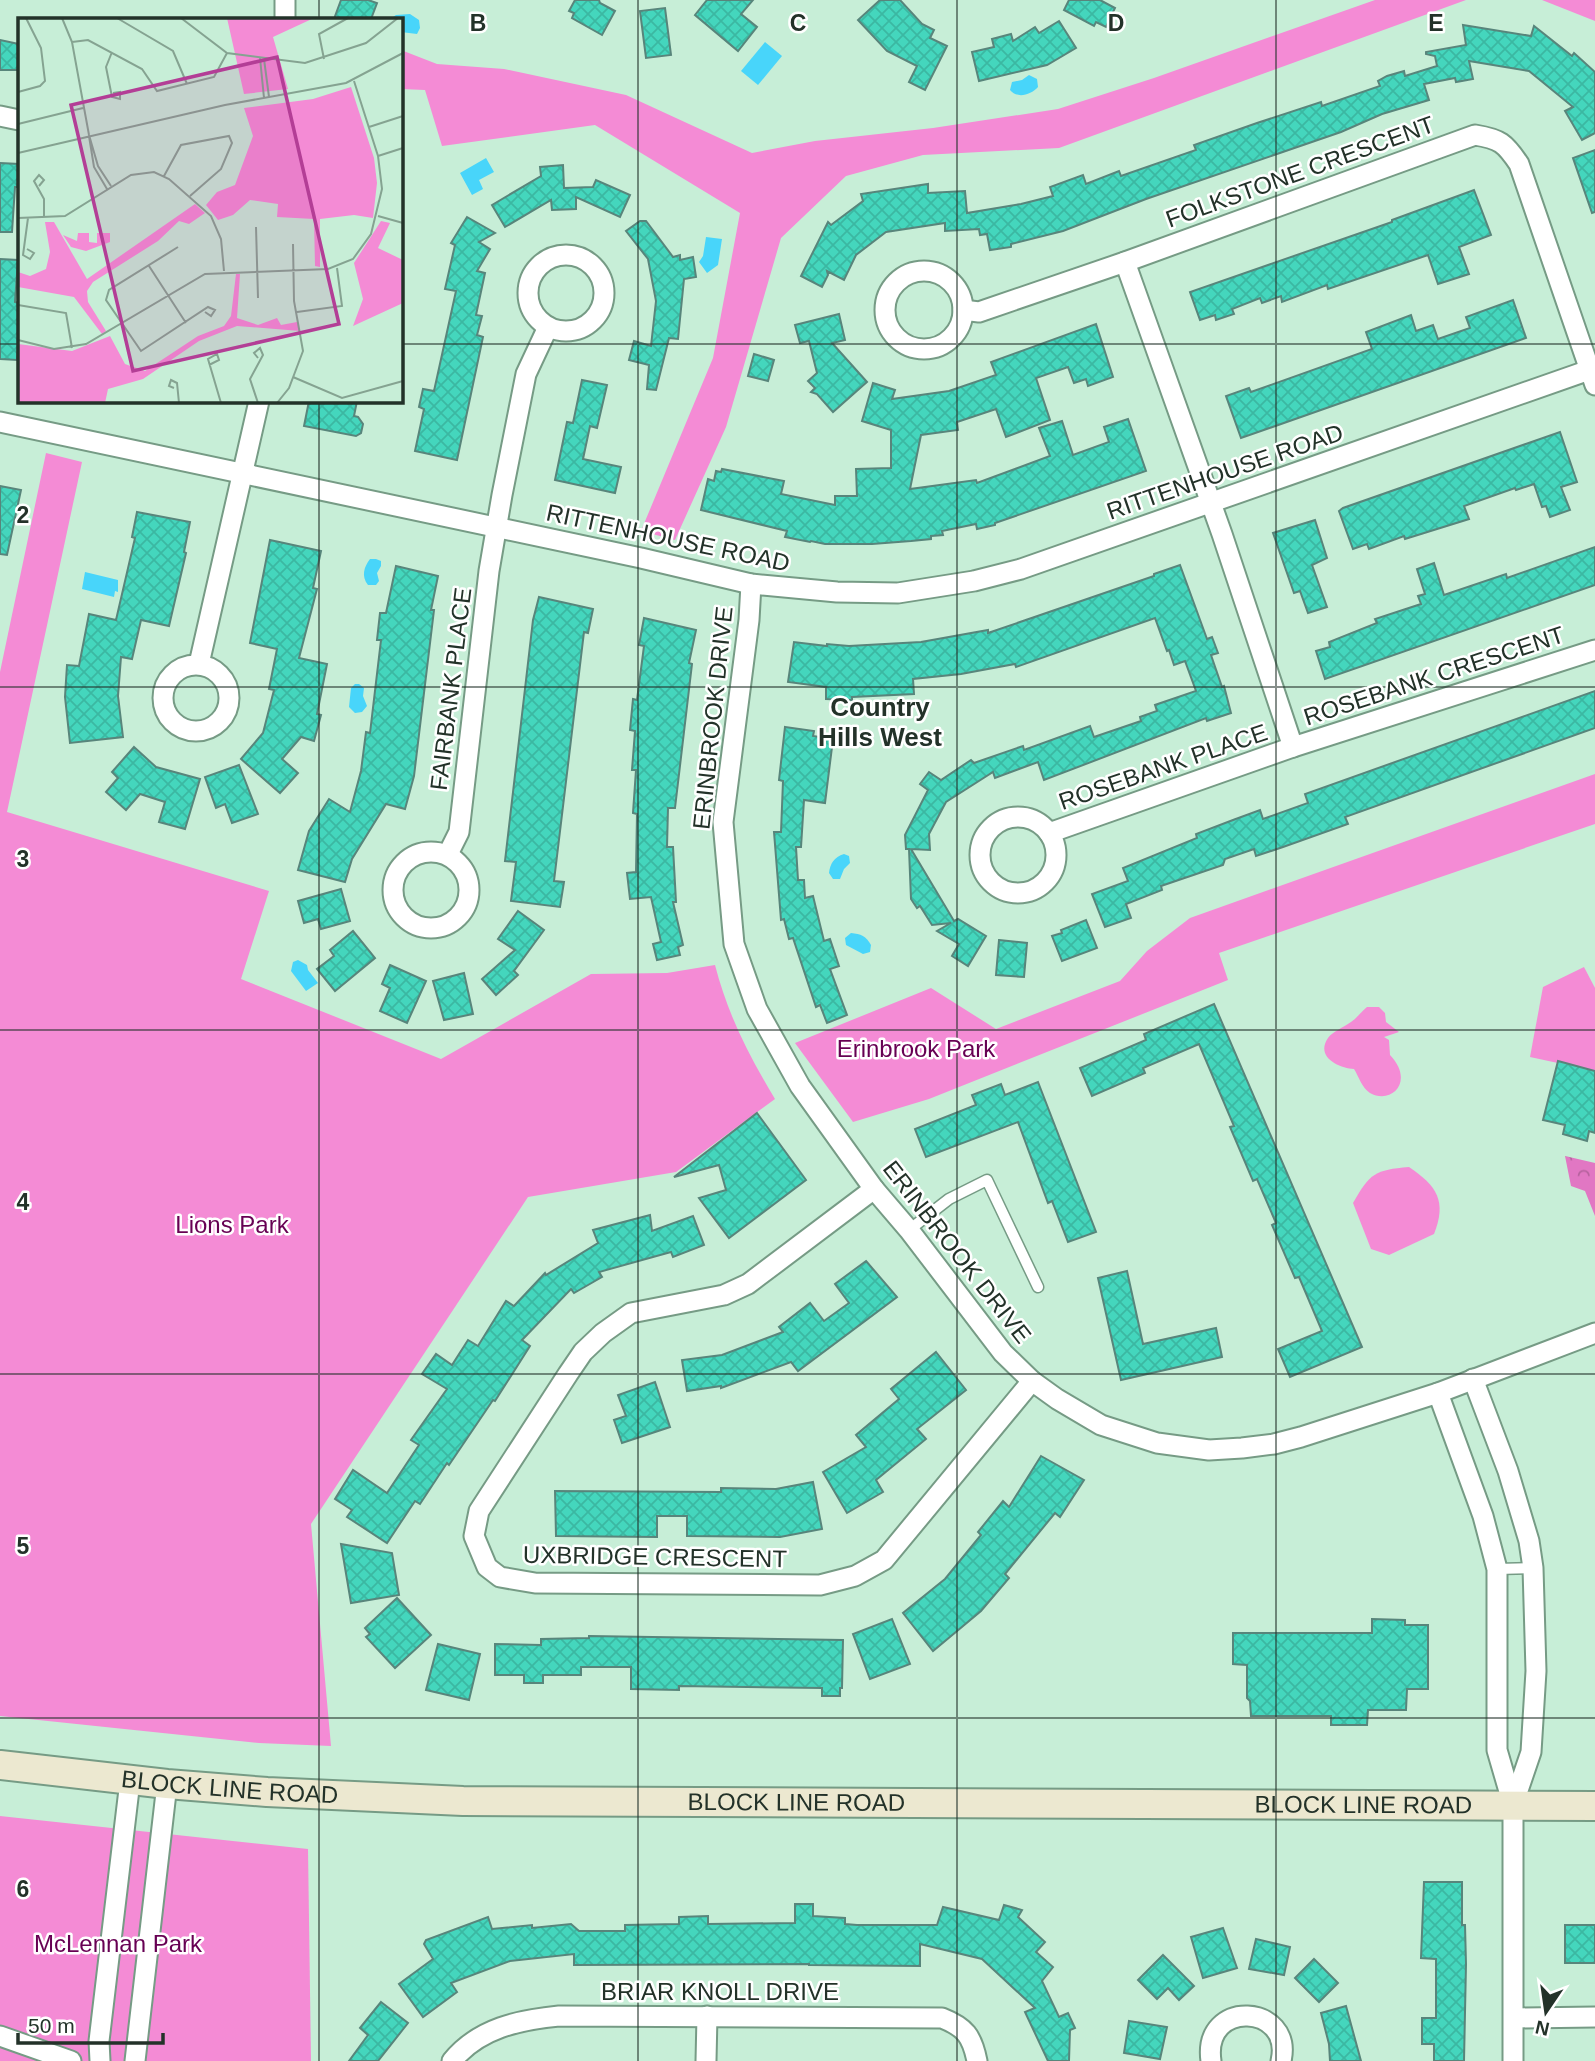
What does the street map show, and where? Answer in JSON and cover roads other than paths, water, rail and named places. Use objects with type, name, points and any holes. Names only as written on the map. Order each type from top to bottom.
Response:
[{"type":"street","points":[[285,0],[285,18]]},
{"type":"street","points":[[0,116],[18,120]]},
{"type":"street","name":"FOLKSTONE CRESCENT","points":[[963,310],[979,312],[1475,135],[1497,139],[1520,164],[1593,374]]},
{"type":"street","points":[[1125,262],[1210,503]]},
{"type":"street","points":[[928,271],[945,277],[955,286],[961,296],[963,310],[957,332],[943,345],[922,350],[908,346],[892,334],[884,309],[887,296],[900,278],[915,272],[928,271]]},
{"type":"street","name":"FAIRBANK PLACE","points":[[448,855],[459,832],[496,527],[526,374],[548,327]]},
{"type":"street","name":"RITTENHOUSE ROAD","points":[[0,422],[751,584],[837,592],[898,593],[974,581],[1021,569],[1593,374]]},
{"type":"street","points":[[199,664],[259,402]]},
{"type":"street","name":"ROSEBANK CRESCENT","points":[[1210,503],[1293,747],[1595,650]]},
{"type":"street","name":"ERINBROOK DRIVE","points":[[751,584],[749,621],[723,822],[734,944],[757,1009],[800,1086],[874,1189],[909,1230],[1003,1353],[1032,1381],[1101,1425],[1157,1443],[1209,1450],[1283,1442],[1438,1394],[1595,1333]]},
{"type":"street","name":"ROSEBANK PLACE","points":[[1049,833],[1293,747]]},
{"type":"street","points":[[425,852],[448,855],[459,862],[468,878],[469,900],[464,912],[444,927],[431,929],[409,922],[394,900],[396,875],[403,863],[412,856],[425,852]]},
{"type":"street","name":"UXBRIDGE CRESCENT","points":[[874,1189],[748,1284],[724,1295],[631,1313],[603,1333],[583,1352],[480,1511],[474,1536],[487,1567],[500,1577],[534,1583],[820,1585],[855,1576],[884,1560],[1032,1381]]},
{"type":"street","points":[[1473,1379],[1508,1471],[1529,1541],[1533,1568],[1536,1671],[1531,1752],[1513,1805]]},
{"type":"street","points":[[1438,1394],[1483,1516],[1497,1569],[1497,1750],[1513,1805],[1513,2061]]},
{"type":"street","name":"BLOCK LINE ROAD","points":[[0,1765],[130,1781],[267,1792],[463,1801],[1595,1806]]},
{"type":"street","points":[[100,2061],[99,2041],[130,1781]]},
{"type":"street","points":[[135,2061],[167,1784]]},
{"type":"street","name":"BRIAR KNOLL DRIVE","points":[[452,2061],[476,2039],[501,2027],[559,2015],[942,2018],[958,2024],[971,2040],[977,2061]]},
{"type":"street","points":[[706,2061],[707,2016]]},
{"type":"street","points":[[1212,2061],[1210,2050],[1215,2033],[1224,2022],[1237,2016],[1254,2016],[1270,2023],[1279,2036],[1283,2048],[1281,2061]]},
{"type":"street","points":[[1515,2018],[1595,2017]]},
{"type":"street","points":[[0,2036],[71,2061]]},
{"type":"lane","points":[[909,1230],[949,1199],[987,1180],[1038,1287]]},
{"type":"lane","points":[[1497,1569],[1533,1568]]},
{"type":"water","points":[[410,14],[419,20],[420,28],[417,34],[402,32],[402,18],[392,18]]},
{"type":"water","points":[[765,42],[782,56],[758,85],[741,71]]},
{"type":"water","points":[[1029,75],[1037,79],[1038,87],[1035,90],[1020,95],[1010,90],[1012,82]]},
{"type":"water","points":[[486,158],[494,172],[479,180],[483,189],[472,195],[460,173]]},
{"type":"water","points":[[706,237],[722,239],[718,265],[707,273],[699,262],[703,256]]},
{"type":"water","points":[[370,559],[381,561],[377,573],[379,581],[376,585],[368,585],[364,575]]},
{"type":"water","points":[[85,572],[118,580],[118,592],[115,591],[114,597],[82,589]]},
{"type":"water","points":[[355,684],[364,688],[363,696],[367,706],[362,712],[355,713],[349,707],[351,688]]},
{"type":"water","points":[[844,854],[849,856],[850,863],[840,879],[833,879],[829,873],[832,864]]},
{"type":"water","points":[[851,933],[867,939],[871,945],[870,952],[863,954],[846,945],[845,938]]},
{"type":"water","points":[[298,960],[307,965],[318,983],[306,991],[291,971],[293,962]]},
{"type":"district","name":"Country Hills West","points":[[880,722]]},
{"type":"park label","name":"Erinbrook Park","points":[[916,1049]]},
{"type":"park label","name":"Lions Park","points":[[232,1225]]},
{"type":"park label","name":"McLennan Park","points":[[118,1944]]}]
